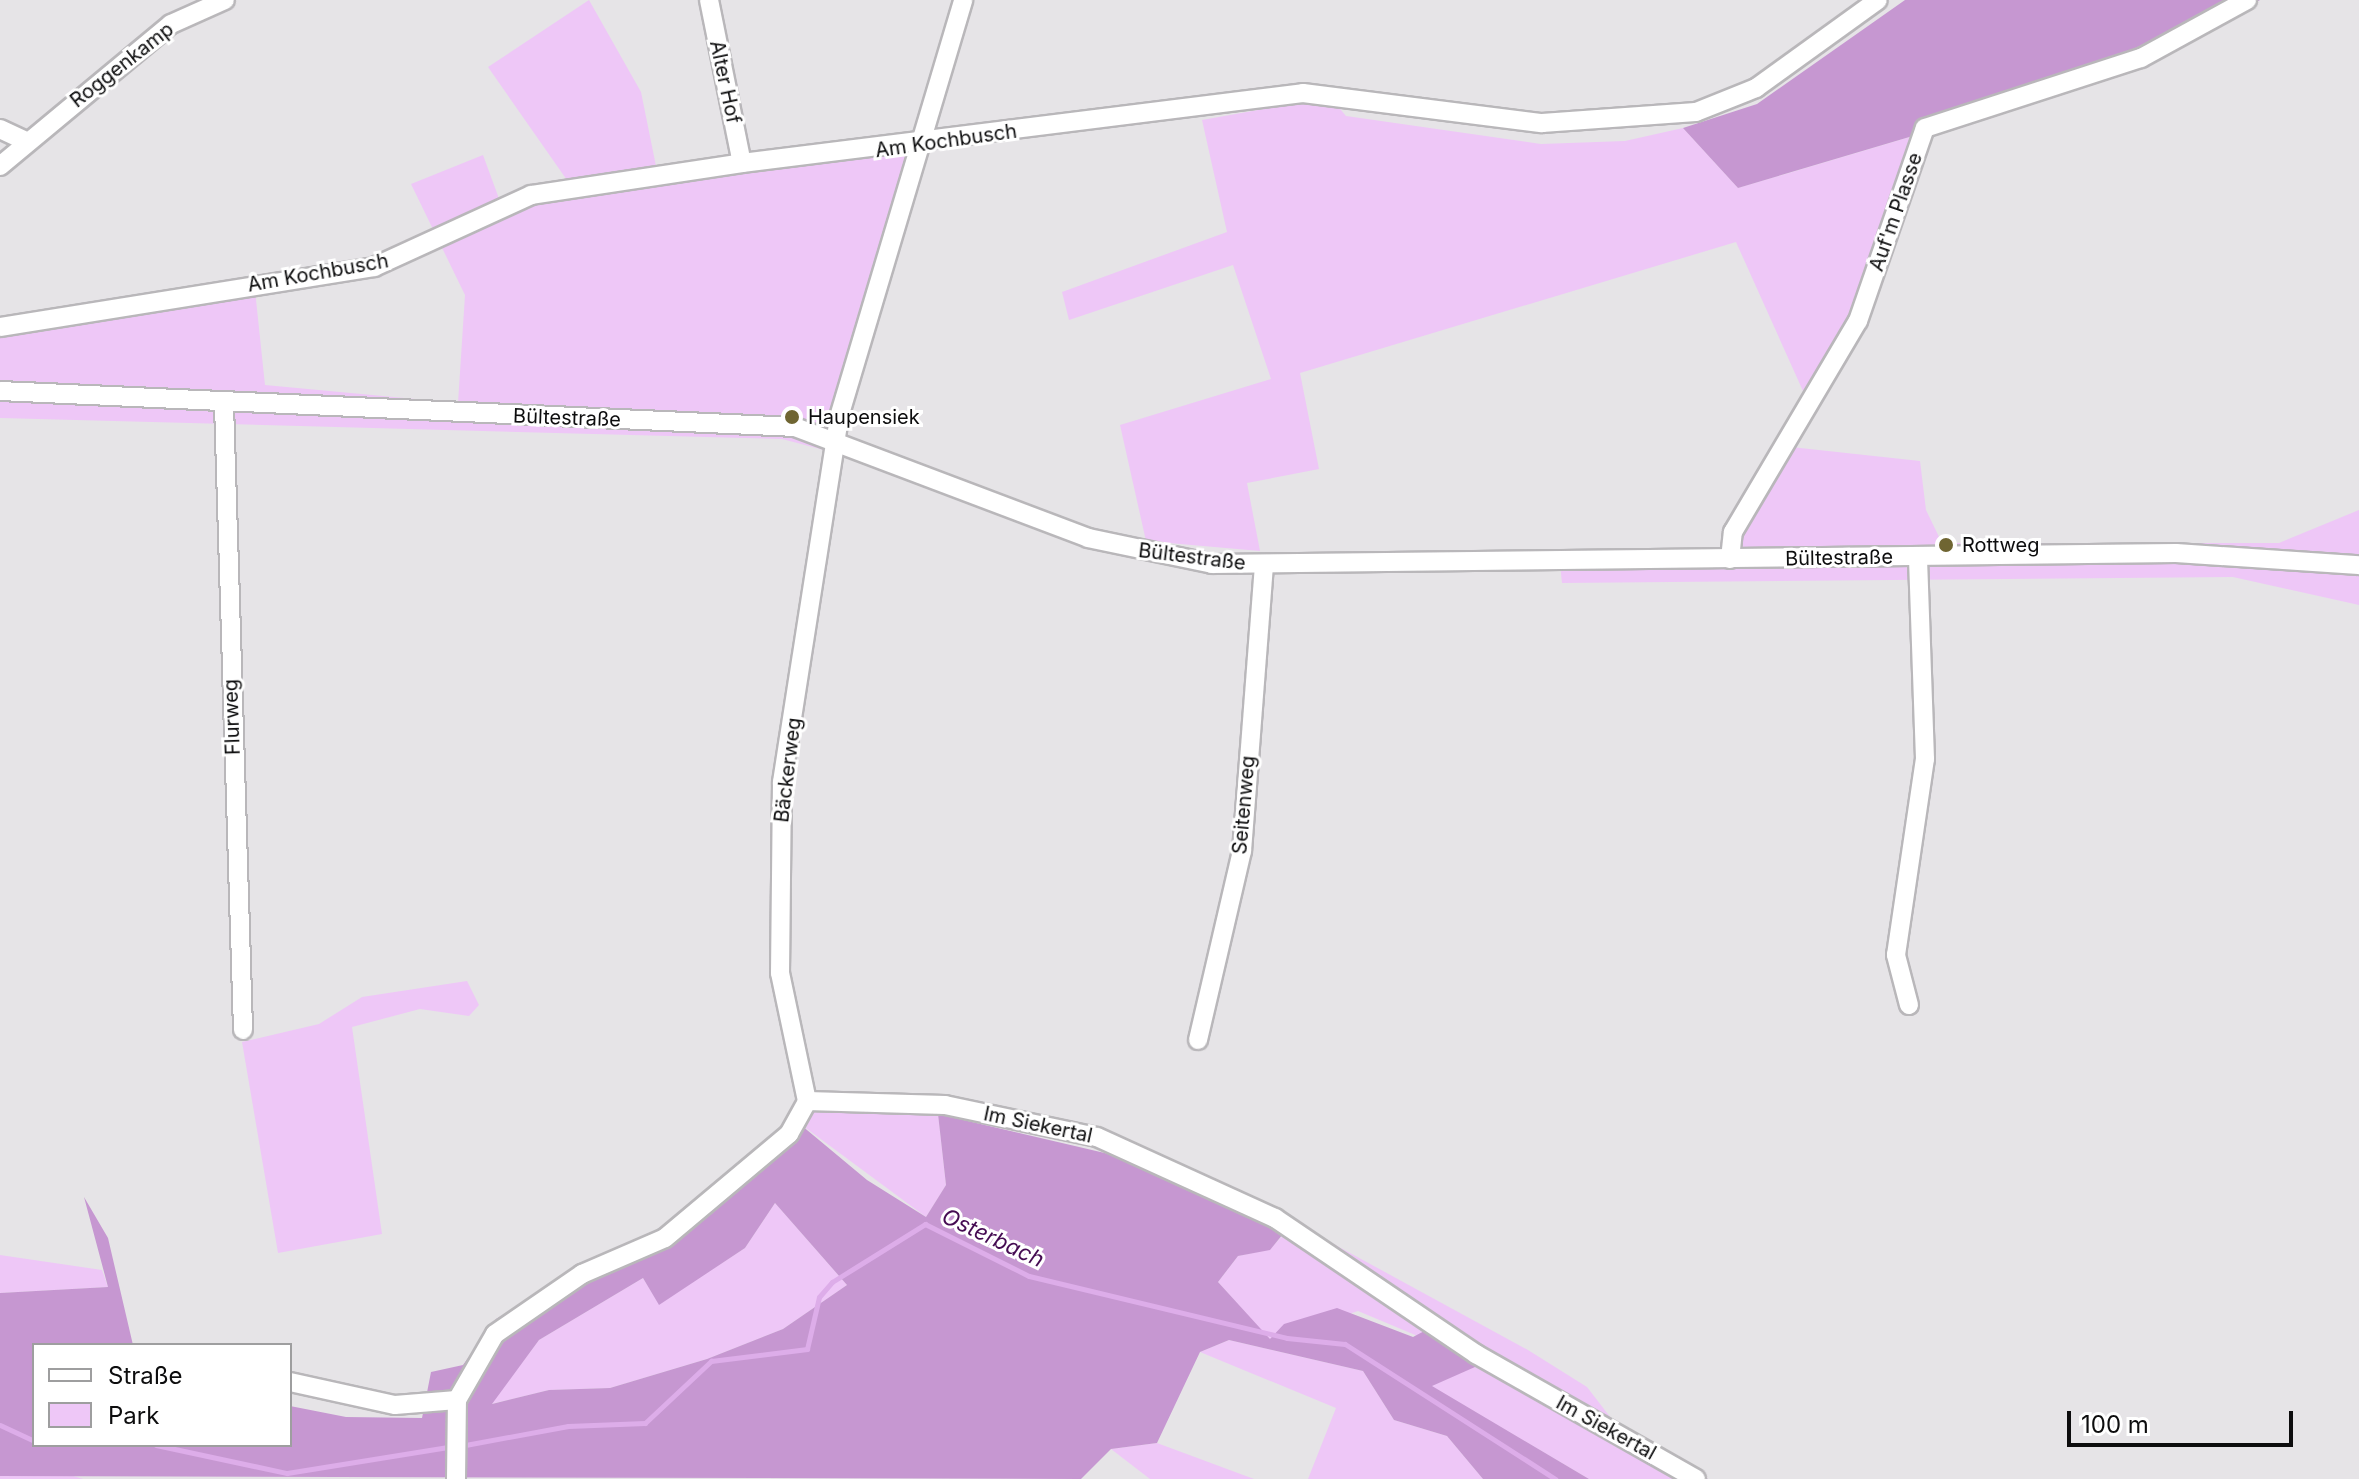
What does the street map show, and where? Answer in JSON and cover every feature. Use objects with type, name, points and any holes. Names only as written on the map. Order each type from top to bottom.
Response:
[{"type":"street","name":"Roggenkamp","points":[[0,166],[26,141],[171,24],[225,0]]},
{"type":"street","name":"Alter Hof","points":[[709,0],[742,163]]},
{"type":"street","points":[[836,439],[963,0]]},
{"type":"street","name":"Am Kochbusch","points":[[0,327],[374,267],[531,195],[742,163],[1303,93],[1542,123],[1667,116],[1756,88],[1878,0]]},
{"type":"street","name":"Auf'm Plasse","points":[[1730,559],[1733,532],[1858,321],[1925,128],[2141,58],[2247,0]]},
{"type":"street","points":[[0,129],[26,141]]},
{"type":"street","name":"Bültestraße","points":[[0,391],[224,404],[774,425],[836,439],[1088,538],[1162,558],[1264,565],[2235,554],[2359,565]]},
{"type":"street","name":"Flurweg","points":[[224,404],[243,1030]]},
{"type":"street","name":"Bäckerweg","points":[[807,1101],[780,973],[782,782],[836,439]]},
{"type":"street","points":[[1909,1005],[1896,955],[1925,759],[1918,557]]},
{"type":"street","name":"Seitenweg","points":[[1198,1040],[1242,851],[1264,565]]},
{"type":"street","points":[[456,1479],[457,1400],[495,1334],[582,1274],[665,1238],[789,1134],[807,1101]]},
{"type":"street","name":"Im Siekertal","points":[[807,1101],[945,1105],[1097,1137],[1275,1218],[1476,1354],[1696,1479]]},
{"type":"street","points":[[292,1382],[395,1405],[457,1400]]},
{"type":"green space","points":[[589,0],[641,92],[658,176],[910,145],[843,455],[782,439],[0,418],[0,334],[255,290],[265,385],[458,403],[465,295],[411,184],[483,155],[501,204],[569,183],[488,67]]},
{"type":"green space","points":[[1330,97],[1346,116],[1541,144],[1625,141],[1683,128],[1738,188],[1930,131],[1886,272],[1812,411],[1736,242],[1300,373],[1319,469],[1247,483],[1260,551],[1146,541],[1120,425],[1271,379],[1233,265],[1069,320],[1062,292],[1227,232],[1202,120]]},
{"type":"green space","points":[[1791,447],[1920,461],[1926,510],[1942,543],[2279,543],[2359,510],[2359,605],[2233,577],[1562,583],[1559,554],[1733,554]]},
{"type":"green space","points":[[467,981],[479,1005],[469,1016],[420,1009],[352,1027],[382,1234],[278,1253],[242,1042],[319,1024],[362,997]]},
{"type":"green space","points":[[796,1102],[938,1114],[946,1185],[926,1217],[795,1120]]},
{"type":"green space","points":[[775,1203],[847,1285],[783,1329],[707,1359],[610,1388],[549,1390],[491,1404],[539,1340],[643,1278],[659,1304],[745,1248]]},
{"type":"green space","points":[[1295,1223],[1528,1350],[1587,1387],[1614,1422],[1708,1479],[1589,1479],[1431,1386],[1482,1363],[1358,1311],[1270,1340],[1218,1282],[1238,1256],[1270,1249]]},
{"type":"green space","points":[[0,1255],[102,1270],[108,1287],[0,1293]]},
{"type":"green space","points":[[1229,1340],[1363,1371],[1394,1420],[1447,1436],[1483,1479],[1308,1479],[1336,1408],[1200,1352]]},
{"type":"green space","points":[[1157,1443],[1254,1479],[1150,1479],[1111,1449]]},
{"type":"green space","points":[[57,1471],[83,1479],[0,1479],[0,1476]]},
{"type":"shaded area","points":[[1905,0],[2260,0],[2138,69],[1738,188],[1683,128],[1757,104]]},
{"type":"shaded area","points":[[938,1114],[1156,1165],[1240,1206],[1283,1234],[1270,1250],[1238,1256],[1218,1282],[1270,1339],[1284,1324],[1337,1308],[1413,1337],[1430,1328],[1484,1363],[1432,1386],[1589,1479],[1483,1479],[1447,1436],[1394,1420],[1363,1371],[1229,1340],[1200,1352],[1157,1443],[1111,1449],[1081,1479],[0,1476],[0,1293],[108,1287],[84,1197],[108,1238],[133,1343],[32,1343],[32,1447],[292,1447],[292,1406],[346,1417],[422,1418],[431,1372],[463,1365],[496,1319],[572,1275],[668,1236],[795,1120],[867,1180],[926,1217],[946,1185]],"holes":[[[775,1203],[847,1285],[783,1329],[707,1359],[610,1388],[549,1390],[492,1404],[539,1340],[643,1278],[659,1305],[745,1248]]]},
{"type":"waterway","name":"Osterbach","points":[[460,1446],[568,1426],[645,1423],[711,1361],[807,1349],[819,1297],[832,1282],[925,1224],[1029,1276],[1287,1338],[1345,1344],[1555,1479]]},
{"type":"waterway","points":[[0,1425],[32,1440]]},
{"type":"waterway","points":[[165,1447],[287,1473],[448,1447]]},
{"type":"place","name":"Haupensiek","points":[[792,417]]},
{"type":"place","name":"Rottweg","points":[[1946,545]]}]
